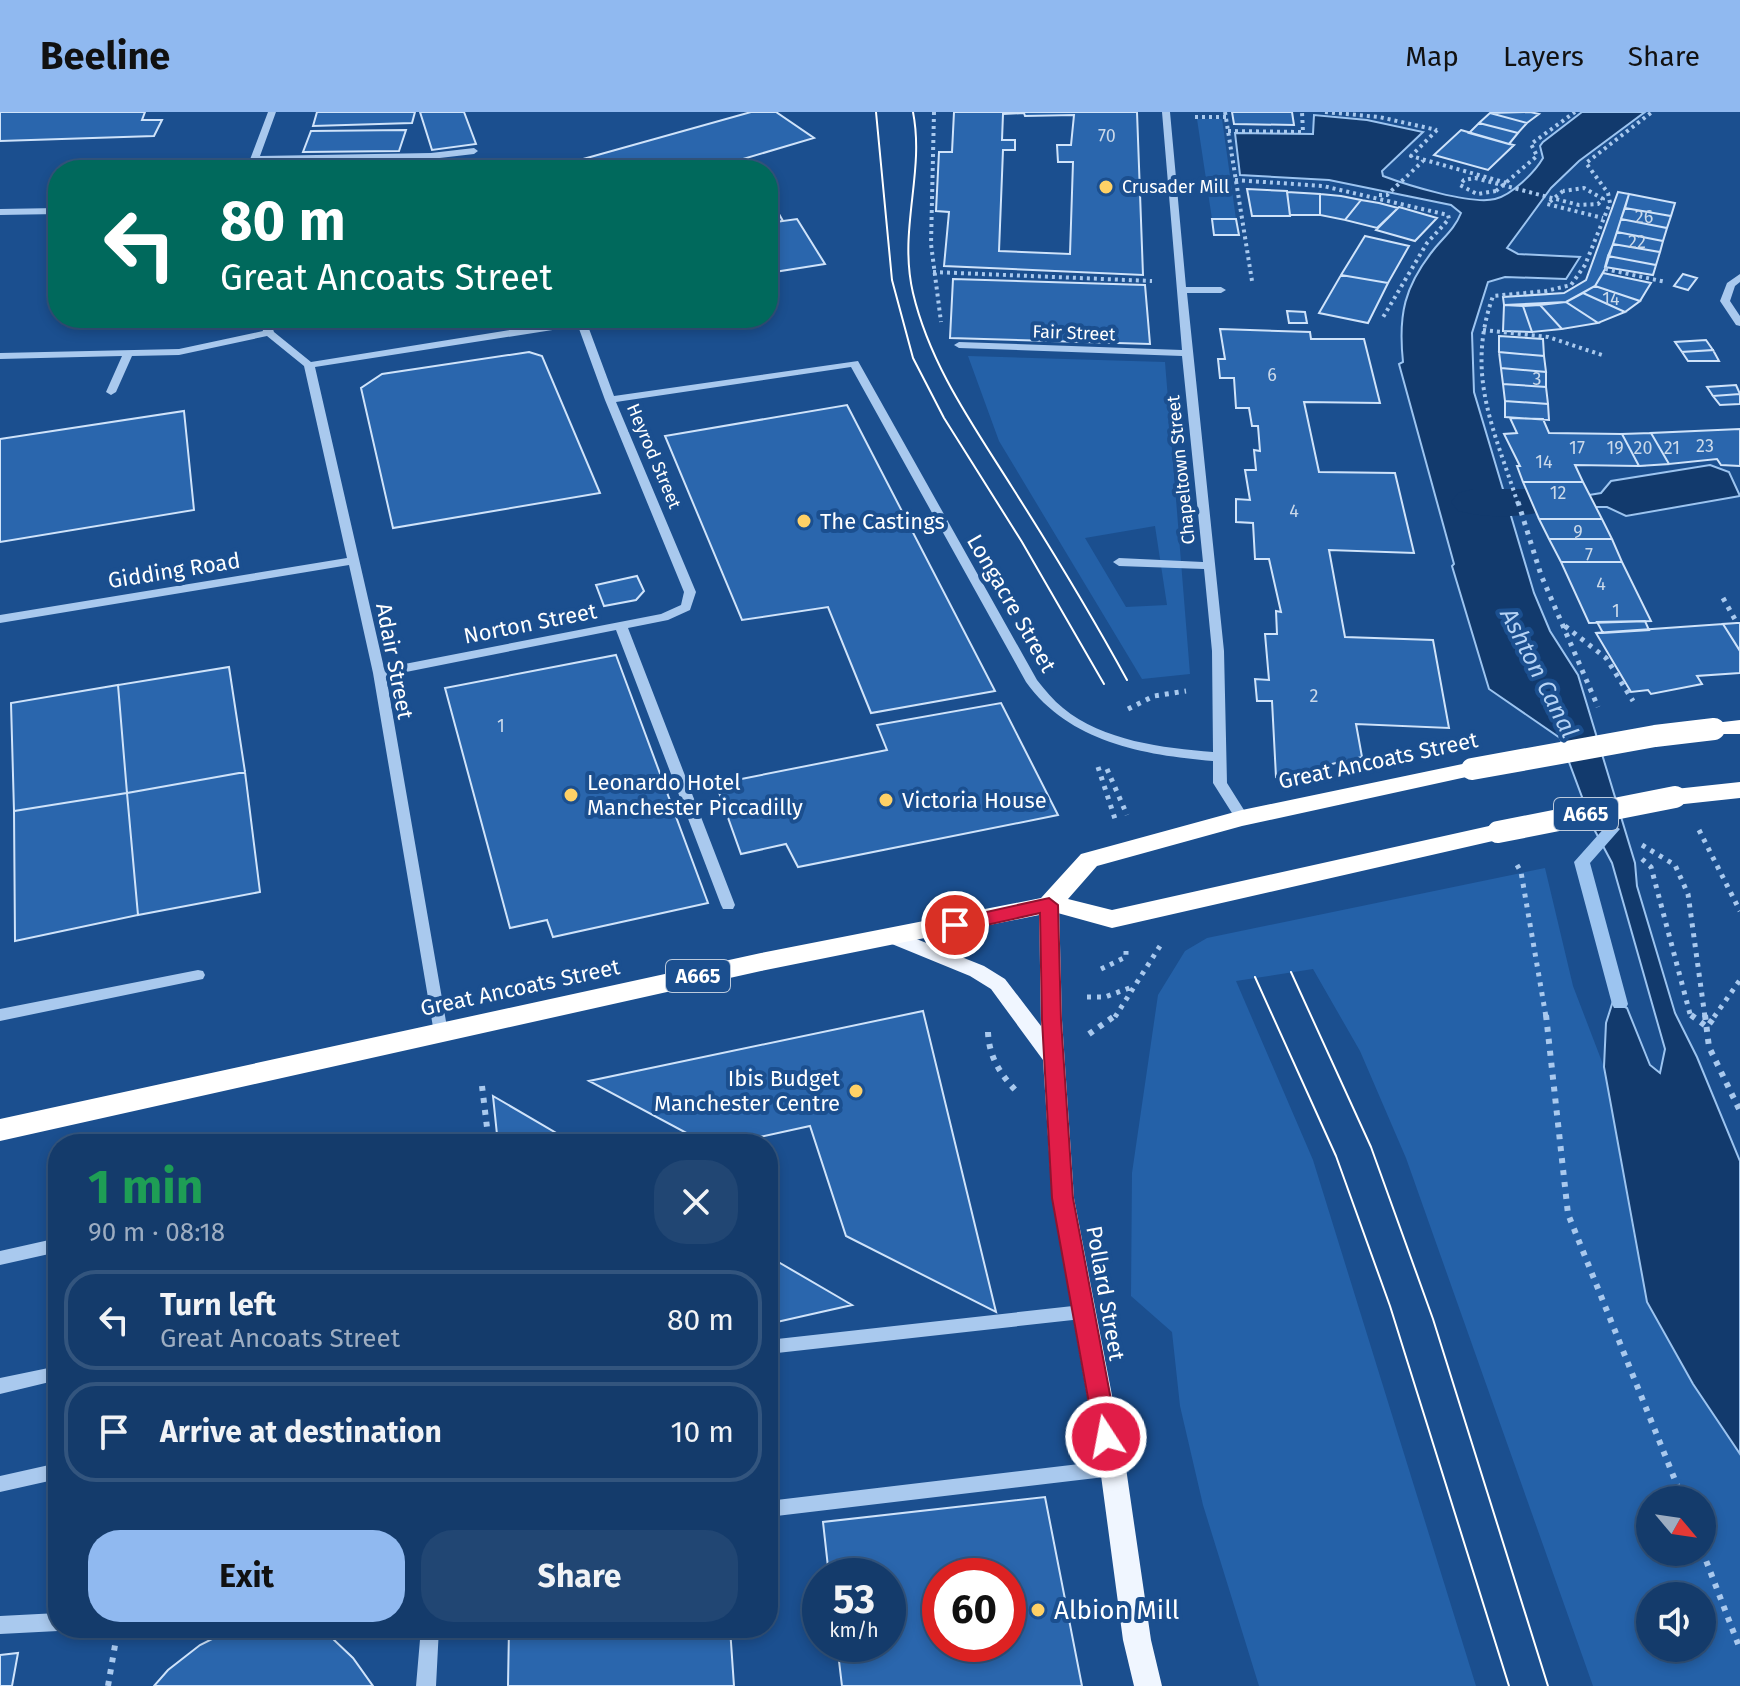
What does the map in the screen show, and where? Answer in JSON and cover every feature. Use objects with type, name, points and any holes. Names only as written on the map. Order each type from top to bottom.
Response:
[{"type":"highway","name":"Great Ancoats Street","points":[[1051,904],[1086,860],[1242,818],[1472,769],[1655,736],[1740,727]]},
{"type":"highway","name":"Great Ancoats Street","points":[[0,1130],[746,966],[1051,904],[1112,919],[1498,832],[1677,797],[1740,790]]},
{"type":"main road","name":"Pollard Street","points":[[1051,904],[1053,1050],[1063,1198],[1113,1468],[1137,1640],[1148,1686]]},
{"type":"main road","points":[[894,937],[977,971],[998,984],[1053,1050]]},
{"type":"street","points":[[272,112],[254,159],[431,156],[474,151]]},
{"type":"street","name":"Chapeltown Street","points":[[1166,112],[1210,566],[1219,691],[1220,783],[1242,818]]},
{"type":"street","points":[[0,212],[48,211]]},
{"type":"street","points":[[1740,277],[1730,285],[1725,301],[1740,323]]},
{"type":"street","points":[[1181,287],[1221,290]]},
{"type":"street","points":[[267,328],[269,333],[309,365],[533,328]]},
{"type":"street","name":"Heyrod Street","points":[[584,328],[610,400],[690,592],[686,607]]},
{"type":"street","points":[[0,356],[179,352],[269,333]]},
{"type":"street","name":"Fair Street","points":[[959,345],[1187,353]]},
{"type":"street","points":[[111,392],[128,354]]},
{"type":"street","name":"Longacre Street","points":[[610,400],[854,363],[1032,682],[1060,713],[1109,735],[1178,753],[1220,757]]},
{"type":"street","name":"Adair Street","points":[[309,365],[379,673],[441,1033]]},
{"type":"street","name":"Gidding Road","points":[[0,619],[355,560]]},
{"type":"street","points":[[1119,562],[1210,566]]},
{"type":"street","name":"Norton Street","points":[[379,673],[664,617],[686,607]]},
{"type":"street","points":[[621,626],[728,905]]},
{"type":"street","points":[[0,1015],[198,975]]},
{"type":"street","points":[[0,1258],[48,1247]]},
{"type":"street","points":[[778,1346],[1082,1312]]},
{"type":"street","points":[[0,1386],[48,1375]]},
{"type":"street","points":[[778,1508],[1113,1468]]},
{"type":"street","points":[[0,1484],[48,1473]]},
{"type":"street","points":[[0,1625],[48,1623]]},
{"type":"street","points":[[426,1686],[429,1638]]},
{"type":"path","points":[[934,112],[930,214],[933,272],[945,340],[959,345]]},
{"type":"path","points":[[1228,131],[1303,132],[1302,112]]},
{"type":"path","points":[[1325,112],[1379,117],[1437,130],[1411,156],[1507,183]]},
{"type":"path","points":[[1575,112],[1531,144],[1537,156],[1507,183],[1496,191],[1486,195],[1473,194],[1460,185],[1464,180],[1483,178],[1579,205],[1598,204],[1603,199],[1587,188],[1563,191],[1547,204],[1603,218]]},
{"type":"path","points":[[1526,524],[1482,392],[1480,353],[1483,330],[1496,294],[1546,291],[1567,286],[1585,265],[1610,203],[1608,193],[1586,163],[1652,112]]},
{"type":"path","points":[[1199,116],[1226,115],[1253,288]]},
{"type":"path","points":[[1235,180],[1294,183],[1387,195],[1424,160]]},
{"type":"path","points":[[1352,190],[1442,212],[1449,219],[1427,243],[1382,319]]},
{"type":"path","points":[[1585,265],[1593,267]]},
{"type":"path","points":[[1605,269],[1666,282]]},
{"type":"path","points":[[933,272],[1181,287]]},
{"type":"path","points":[[1483,330],[1548,337],[1605,356]]},
{"type":"path","points":[[1723,598],[1737,623]]},
{"type":"path","points":[[1565,626],[1606,658],[1630,696]]},
{"type":"path","points":[[1117,825],[1094,755],[1126,711],[1147,698],[1168,692],[1219,691]]},
{"type":"path","points":[[1101,747],[1103,759],[1131,822]]},
{"type":"path","points":[[1677,797],[1740,911]]},
{"type":"path","points":[[1642,859],[1651,867],[1690,1014],[1707,1027],[1740,980]]},
{"type":"path","points":[[1517,864],[1539,966],[1556,1083],[1568,1214],[1677,1486]]},
{"type":"path","points":[[1053,1050],[1107,1026],[1123,1010],[1144,964],[1165,943]]},
{"type":"path","points":[[1105,997],[1132,987]]},
{"type":"path","points":[[1707,1037],[1740,1111]]},
{"type":"path","points":[[482,1086],[488,1134]]},
{"type":"path","points":[[1708,1566],[1740,1649]]},
{"type":"path","points":[[108,1686],[116,1638]]},
{"type":"shaded area","points":[[1197,119],[1222,119],[1236,219],[1212,219]]},
{"type":"shaded area","points":[[968,356],[1165,362],[1190,674],[1142,679],[999,441]],"holes":[[[1155,526],[1167,605],[1126,607],[1085,538]]]},
{"type":"shaded area","points":[[1545,868],[1573,986],[1604,1067],[1636,1247],[1693,1384],[1740,1454],[1740,1686],[1593,1686],[1406,1158],[1360,1051],[1313,969],[1236,981],[1313,1160],[1476,1686],[1259,1686],[1203,1505],[1180,1406],[1172,1332],[1131,1296],[1132,1173],[1158,995],[1185,951],[1207,938]]},
{"type":"water","name":"Ashton Canal","points":[[1582,112],[1645,112],[1579,161],[1551,188],[1507,248],[1518,254],[1580,257],[1566,279],[1505,277],[1488,282],[1472,333],[1474,392],[1534,593],[1550,631],[1578,675],[1635,863],[1637,886],[1675,1013],[1697,1057],[1740,1161],[1740,1454],[1693,1384],[1647,1302],[1604,1067],[1606,1023],[1613,1001],[1627,1008],[1650,1065],[1660,1073],[1665,1049],[1612,863],[1594,829],[1560,738],[1489,689],[1452,566],[1454,564],[1399,364],[1403,362],[1403,315],[1410,288],[1461,213],[1451,205],[1329,180],[1240,175],[1235,133],[1313,134],[1314,115],[1367,120],[1423,132],[1382,171],[1383,176],[1439,193],[1484,200],[1502,197],[1522,182],[1543,158],[1540,146],[1543,142]]},
{"type":"water","points":[[1710,465],[1729,472],[1740,496],[1626,516],[1607,507],[1595,507],[1589,495],[1601,493],[1611,481]]},
{"type":"building","points":[[0,112],[145,112],[142,120],[162,120],[154,136],[0,141]]},
{"type":"building","points":[[317,112],[415,112],[412,123],[313,126]]},
{"type":"building","points":[[420,112],[464,112],[476,144],[432,150]]},
{"type":"building","points":[[751,112],[776,112],[814,138],[740,160],[580,160]]},
{"type":"building","name":"Crusader Mill","points":[[954,112],[1137,112],[1143,275],[944,266],[949,212],[936,211],[939,152],[952,152]],"holes":[[[1024,113],[1025,116],[1074,115],[1071,145],[1057,145],[1058,162],[1073,162],[1070,254],[999,251],[1003,150],[1015,150],[1015,140],[1002,140],[1003,114]]]},
{"type":"building","points":[[1232,112],[1292,112],[1294,125],[1234,124]]},
{"type":"building","points":[[1490,113],[1539,114],[1527,123]]},
{"type":"building","points":[[1490,113],[1527,123],[1518,133],[1479,123]]},
{"type":"building","points":[[1479,123],[1518,133],[1509,144],[1469,133]]},
{"type":"building","points":[[406,130],[399,151],[303,152],[311,131]]},
{"type":"building","points":[[1461,130],[1514,145],[1488,170],[1434,155]]},
{"type":"building","points":[[1247,189],[1287,191],[1290,216],[1252,216]]},
{"type":"building","points":[[1287,192],[1320,194],[1320,215],[1290,215]]},
{"type":"building","points":[[1618,192],[1629,194],[1605,269],[1595,286],[1566,302],[1504,305],[1503,297],[1564,293],[1586,280]]},
{"type":"building","points":[[1320,194],[1361,200],[1345,220],[1320,215]]},
{"type":"building","points":[[1629,194],[1675,203],[1671,216],[1625,208]]},
{"type":"building","points":[[1361,200],[1398,208],[1377,228],[1345,220]]},
{"type":"building","points":[[1399,207],[1437,218],[1415,241],[1376,230]]},
{"type":"building","points":[[1625,208],[1671,216],[1667,228],[1621,219]]},
{"type":"building","points":[[797,219],[825,264],[778,271],[778,222]]},
{"type":"building","points":[[1212,219],[1236,219],[1239,235],[1214,235]]},
{"type":"building","points":[[1621,219],[1667,228],[1663,241],[1617,232]]},
{"type":"building","points":[[1617,232],[1663,241],[1660,252],[1613,244]]},
{"type":"building","points":[[1365,236],[1409,246],[1388,283],[1341,275]]},
{"type":"building","points":[[1613,244],[1660,252],[1656,265],[1608,256]]},
{"type":"building","points":[[1608,256],[1656,265],[1653,275],[1605,267]]},
{"type":"building","points":[[1603,273],[1651,283],[1640,301],[1595,286]]},
{"type":"building","points":[[1683,274],[1697,278],[1688,290],[1674,286]]},
{"type":"building","points":[[1341,275],[1388,283],[1368,323],[1319,313]]},
{"type":"building","points":[[953,279],[1145,285],[1150,344],[950,338]]},
{"type":"building","points":[[1595,286],[1640,301],[1625,312],[1583,293]]},
{"type":"building","points":[[1583,293],[1625,312],[1598,323],[1566,302]]},
{"type":"building","points":[[1566,302],[1598,323],[1562,329],[1540,305]]},
{"type":"building","points":[[1504,305],[1523,306],[1532,332],[1503,331]]},
{"type":"building","points":[[1540,305],[1562,329],[1532,332],[1523,306]]},
{"type":"building","points":[[1287,311],[1305,312],[1307,323],[1289,323]]},
{"type":"building","points":[[1220,329],[1310,332],[1311,339],[1364,339],[1380,403],[1304,402],[1319,472],[1395,473],[1414,553],[1329,550],[1345,637],[1433,640],[1449,728],[1356,724],[1362,757],[1276,777],[1272,701],[1257,701],[1255,679],[1269,680],[1265,634],[1277,634],[1276,611],[1281,612],[1269,559],[1255,559],[1253,523],[1236,522],[1236,499],[1250,500],[1245,470],[1256,470],[1254,450],[1260,451],[1258,426],[1252,426],[1249,408],[1236,408],[1234,378],[1220,378],[1218,359],[1225,359]]},
{"type":"building","points":[[1499,336],[1543,339],[1544,356],[1499,352]]},
{"type":"building","points":[[1706,340],[1713,350],[1682,352],[1675,342]]},
{"type":"building","points":[[1713,350],[1719,361],[1688,361],[1682,352]]},
{"type":"building","points":[[529,352],[542,356],[600,493],[393,528],[361,388],[382,374]]},
{"type":"building","points":[[1499,352],[1544,356],[1546,372],[1501,368]]},
{"type":"building","points":[[1501,368],[1546,372],[1546,387],[1503,384]]},
{"type":"building","points":[[1503,384],[1546,387],[1548,404],[1505,401]]},
{"type":"building","points":[[1736,385],[1740,394],[1713,396],[1707,387]]},
{"type":"building","points":[[1740,394],[1740,404],[1720,405],[1713,396]]},
{"type":"building","points":[[1505,401],[1548,404],[1549,420],[1505,417]]},
{"type":"building","name":"The Castings","points":[[847,405],[995,691],[871,713],[828,607],[742,620],[665,436]]},
{"type":"building","points":[[184,411],[194,510],[0,542],[0,439]]},
{"type":"building","points":[[1510,418],[1543,419],[1549,433],[1622,434],[1639,466],[1575,465],[1583,482],[1523,482],[1517,466],[1520,466],[1504,434],[1517,433]]},
{"type":"building","points":[[1740,429],[1740,466],[1721,465],[1717,459],[1669,464],[1651,433]]},
{"type":"building","points":[[1651,433],[1669,464],[1639,466],[1622,434]]},
{"type":"building","points":[[1523,482],[1583,482],[1602,519],[1539,519]]},
{"type":"building","points":[[1539,519],[1602,519],[1612,539],[1549,539]]},
{"type":"building","points":[[1549,539],[1612,539],[1622,562],[1561,562]]},
{"type":"building","points":[[1561,562],[1622,562],[1651,621],[1589,623]]},
{"type":"building","points":[[637,576],[644,591],[636,600],[604,606],[596,585]]},
{"type":"building","points":[[1645,621],[1649,630],[1603,633],[1597,622]]},
{"type":"building","points":[[1740,623],[1740,651],[1723,624]]},
{"type":"building","points":[[1723,624],[1740,651],[1740,673],[1697,676],[1702,684],[1651,694],[1648,690],[1631,692],[1596,633]]},
{"type":"building","name":"Leonardo Hotel Manchester Piccadilly","points":[[616,655],[708,903],[553,937],[547,920],[510,928],[445,688]]},
{"type":"building","points":[[229,667],[245,772],[127,793],[118,685]]},
{"type":"building","points":[[118,685],[127,793],[14,811],[11,703]]},
{"type":"building","name":"Victoria House","points":[[1001,703],[1058,815],[798,867],[786,844],[741,854],[716,784],[887,750],[877,725]]},
{"type":"building","points":[[245,772],[260,892],[138,915],[127,793]]},
{"type":"building","points":[[127,793],[138,915],[15,941],[14,811]]},
{"type":"building","points":[[923,1011],[996,1312],[846,1236],[810,1126],[773,1134],[688,1134],[589,1081]]},
{"type":"building","points":[[493,1096],[558,1134],[497,1134]]},
{"type":"building","points":[[778,1262],[852,1305],[778,1322]]},
{"type":"building","name":"Albion Mill","points":[[1045,1497],[1082,1686],[842,1686],[839,1662],[906,1662],[906,1558],[827,1558],[823,1522]]},
{"type":"building","points":[[214,1638],[332,1638],[353,1658],[373,1686],[154,1686],[168,1670]]},
{"type":"building","points":[[509,1638],[731,1638],[734,1686],[508,1686]]},
{"type":"building","points":[[18,1653],[12,1686],[0,1686],[0,1655]]},
{"type":"waterway","points":[[1473,502],[1531,502]]},
{"type":"waterway","points":[[1612,829],[1582,862],[1620,1004]]},
{"type":"tram line","points":[[876,112],[892,280],[913,358],[944,418],[1022,542],[1104,684]]},
{"type":"tram line","points":[[913,112],[916,157],[908,246],[909,269],[913,293],[930,345],[954,394],[1071,582],[1127,680]]},
{"type":"tram line","points":[[1291,972],[1371,1147],[1433,1319],[1548,1686]]},
{"type":"tram line","points":[[1255,977],[1336,1156],[1390,1306],[1509,1686]]},
{"type":"place","name":"Crusader Mill","points":[[1106,187]]},
{"type":"place","name":"The Castings","points":[[804,521]]},
{"type":"place","name":"Leonardo Hotel Manchester Piccadilly","points":[[571,795]]},
{"type":"place","name":"Victoria House","points":[[886,800]]},
{"type":"place","name":"Ibis Budget Manchester Centre","points":[[856,1091]]},
{"type":"place","name":"Albion Mill","points":[[1038,1610]]},
{"type":"route","points":[[955,925],[1049,905],[1051,1020],[1063,1198],[1106,1437]]}]
